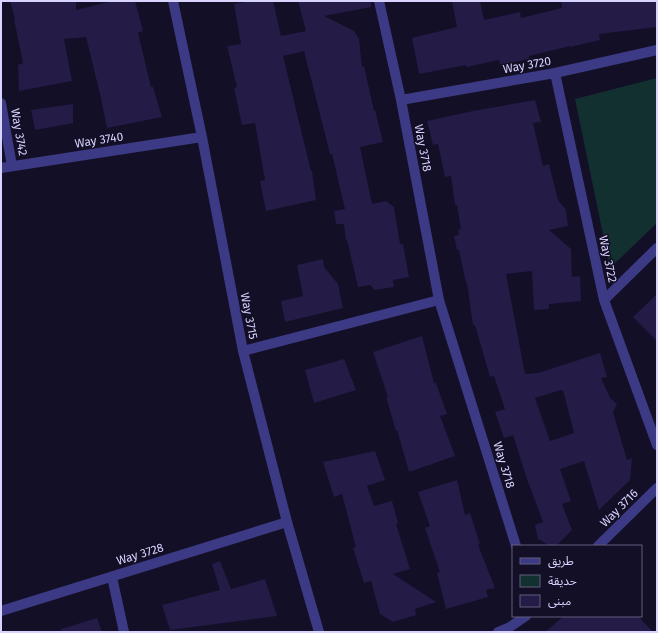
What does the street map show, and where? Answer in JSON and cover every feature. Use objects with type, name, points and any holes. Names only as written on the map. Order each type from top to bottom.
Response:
[{"type":"street","name":"Way 3715","points":[[173,1],[202,137],[243,351],[287,522],[319,632]]},
{"type":"street","name":"Way 3718","points":[[379,1],[401,100],[439,300],[516,545]]},
{"type":"street","name":"Way 3720","points":[[401,100],[555,73],[657,50]]},
{"type":"street","name":"Way 3722","points":[[555,73],[604,300],[657,445]]},
{"type":"street","name":"Way 3742","points":[[1,103],[12,166]]},
{"type":"street","name":"Way 3740","points":[[1,168],[202,137]]},
{"type":"street","points":[[604,300],[657,248]]},
{"type":"street","points":[[243,351],[439,300]]},
{"type":"street","name":"Way 3716","points":[[599,545],[657,488]]},
{"type":"street","name":"Way 3728","points":[[1,610],[287,522]]},
{"type":"street","points":[[112,577],[124,632]]},
{"type":"street","points":[[498,632],[510,627],[525,617]]},
{"type":"green space","points":[[657,78],[657,223],[610,268],[575,99]]},
{"type":"building","points":[[10,1],[76,1],[76,10],[113,1],[135,1],[143,31],[138,33],[151,87],[153,87],[162,117],[107,128],[86,37],[64,39],[72,81],[19,91],[18,65],[23,63]]},
{"type":"building","points":[[252,1],[273,1],[281,36],[306,31],[298,1],[371,1],[371,7],[324,16],[354,31],[359,39],[362,67],[364,66],[374,111],[375,110],[383,142],[360,147],[372,204],[386,201],[394,207],[400,244],[403,244],[409,277],[393,280],[394,287],[375,290],[370,285],[358,287],[347,240],[346,241],[344,224],[336,224],[334,211],[345,209],[332,154],[330,154],[304,51],[283,56],[312,171],[316,200],[266,211],[260,181],[265,180],[255,123],[242,125],[234,88],[237,87],[227,46],[241,44],[234,4]]},
{"type":"building","points":[[452,1],[480,1],[484,20],[520,12],[521,18],[562,8],[561,1],[657,1],[657,27],[599,34],[600,40],[529,56],[529,59],[500,65],[499,60],[466,67],[466,65],[419,74],[412,38],[457,27]]},
{"type":"building","points":[[535,100],[541,122],[533,123],[543,166],[549,164],[558,200],[566,210],[568,226],[549,230],[571,249],[572,277],[580,276],[581,301],[549,304],[549,309],[534,310],[532,271],[506,274],[525,374],[538,373],[600,353],[607,377],[601,378],[610,398],[617,404],[613,412],[627,460],[632,458],[630,480],[599,510],[584,461],[560,469],[571,501],[562,504],[572,530],[557,545],[548,545],[538,539],[535,525],[543,522],[513,435],[504,438],[495,412],[505,409],[494,376],[490,377],[475,325],[473,325],[467,283],[454,236],[459,235],[458,230],[461,229],[457,205],[455,205],[451,176],[445,177],[438,144],[433,145],[427,121]],"holes":[[[563,390],[574,433],[550,441],[535,398]]]},
{"type":"building","points":[[73,104],[73,123],[35,130],[31,110]]},
{"type":"building","points":[[323,259],[324,267],[338,284],[343,308],[285,322],[281,301],[303,296],[297,265]]},
{"type":"building","points":[[657,294],[657,341],[633,317]]},
{"type":"building","points":[[422,336],[434,383],[436,383],[447,414],[440,416],[455,456],[409,472],[386,397],[388,397],[373,352]]},
{"type":"building","points":[[344,359],[356,390],[314,403],[305,370]]},
{"type":"building","points":[[375,451],[385,480],[367,486],[374,506],[392,501],[398,523],[396,524],[410,569],[393,574],[436,602],[415,609],[416,615],[393,622],[380,614],[371,581],[364,583],[353,548],[356,547],[342,494],[334,497],[323,462]]},
{"type":"building","points":[[457,480],[465,515],[470,513],[480,544],[478,545],[495,588],[486,590],[488,597],[446,609],[437,573],[440,572],[425,528],[430,526],[418,492]]},
{"type":"building","points":[[220,561],[231,589],[265,579],[277,616],[170,630],[162,605],[220,590],[212,564]]},
{"type":"building","points":[[563,617],[639,617],[653,632],[545,632]]},
{"type":"building","points":[[97,618],[102,632],[61,632],[61,629]]}]
